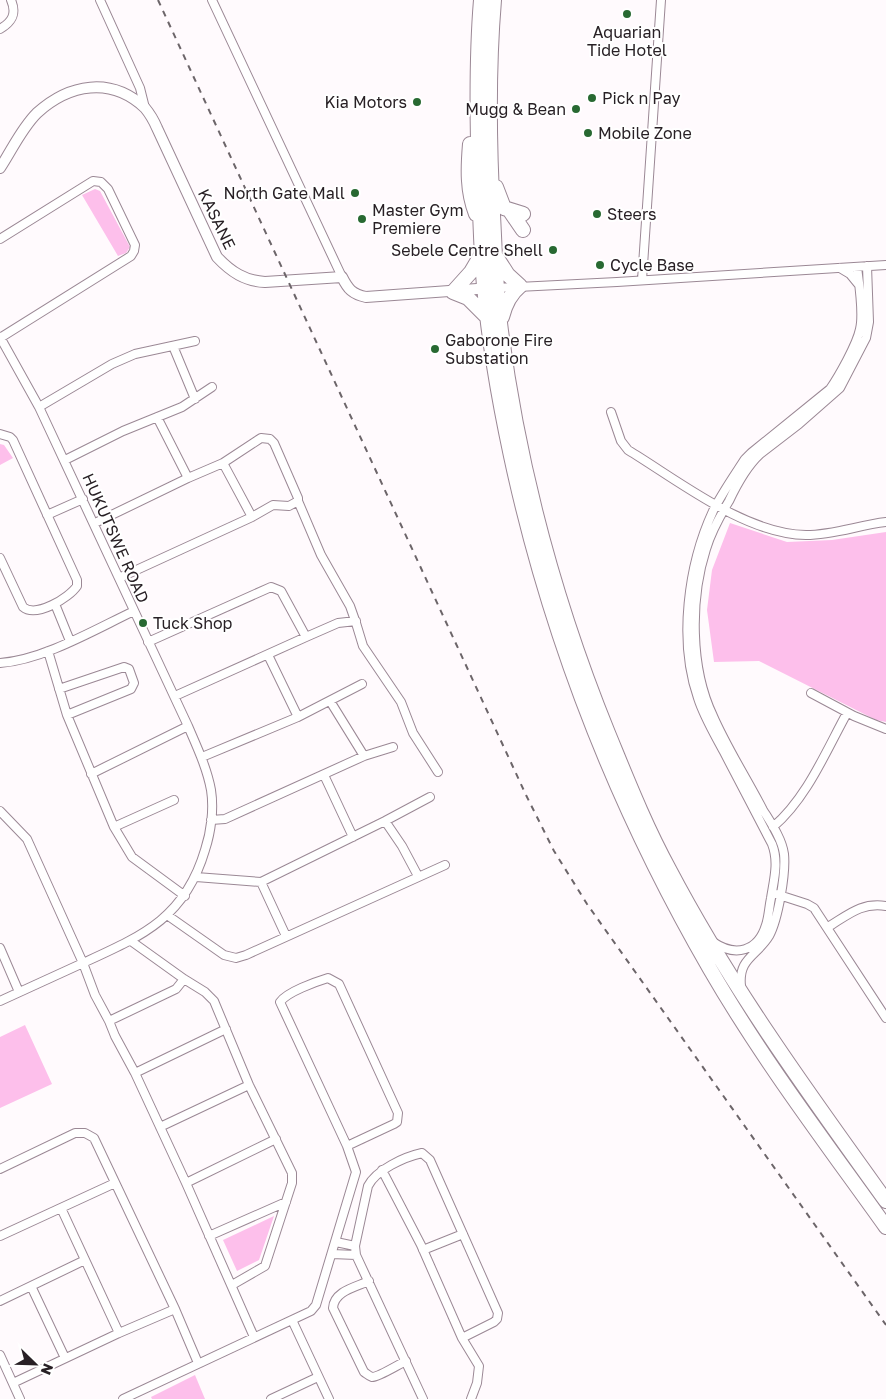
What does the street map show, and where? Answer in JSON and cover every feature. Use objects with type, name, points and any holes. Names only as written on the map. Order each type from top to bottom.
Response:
[{"type":"highway","points":[[482,0],[477,111],[481,226],[488,255],[520,286],[509,299],[503,312],[501,328]]},
{"type":"highway","points":[[494,0],[489,147],[488,255],[491,288],[501,328],[509,386],[537,514],[554,580],[574,642],[634,797],[668,868],[707,938],[785,1060],[886,1201]]},
{"type":"highway","points":[[489,147],[498,195],[504,208],[517,212],[524,230]]},
{"type":"highway","points":[[488,255],[453,292],[468,298],[488,319]]},
{"type":"highway","points":[[491,288],[488,319],[504,420],[522,504],[560,640],[605,759],[658,874],[711,970],[774,1070],[886,1227]]},
{"type":"street","points":[[0,29],[13,19],[14,7],[10,0]]},
{"type":"street","points":[[100,0],[140,88],[145,108]]},
{"type":"street","points":[[212,0],[342,277],[348,289],[357,295],[366,297],[884,265]]},
{"type":"street","points":[[642,280],[661,0]]},
{"type":"street","name":"KASANE","points":[[0,168],[23,129],[54,100],[71,91],[87,87],[111,89],[145,108],[158,128],[210,245],[224,265],[240,276],[257,282],[342,277]]},
{"type":"street","points":[[0,239],[93,181],[101,182],[108,189],[135,245],[131,256],[0,337]]},
{"type":"street","points":[[863,288],[884,265]]},
{"type":"street","points":[[742,994],[741,970],[748,958],[768,938],[772,930],[776,894],[776,858],[772,844],[704,713],[690,669],[689,608],[693,577],[699,552],[716,506],[734,476],[751,453],[815,401],[834,383],[860,329],[866,266]]},
{"type":"street","points":[[707,938],[728,950],[739,951],[751,946],[764,931],[776,894],[784,863],[784,854],[772,827],[713,717],[698,670],[696,638],[698,591],[706,550],[735,489],[755,459],[836,392],[843,384],[868,330],[869,322],[857,267]]},
{"type":"street","points":[[838,268],[850,274],[863,288]]},
{"type":"street","name":"HUKUTSWE ROAD","points":[[0,337],[39,407],[65,460],[148,642],[175,696],[202,758],[211,791],[211,820],[206,846],[196,877],[185,896],[167,915],[131,941],[0,1001]]},
{"type":"street","points":[[39,407],[112,364],[135,354],[195,341]]},
{"type":"street","points":[[173,346],[195,399]]},
{"type":"street","points":[[65,460],[123,431],[182,407],[212,387]]},
{"type":"street","points":[[611,412],[621,441],[628,450],[716,506],[761,526],[795,534],[825,533],[886,522]]},
{"type":"street","points":[[157,417],[188,478]]},
{"type":"street","points":[[0,434],[13,440],[77,580],[77,586],[55,604],[32,612],[23,607],[0,558]]},
{"type":"street","points":[[94,523],[223,463],[261,438],[270,439],[274,443],[321,555],[350,606],[363,646],[401,702],[413,732],[438,772]]},
{"type":"street","points":[[223,463],[252,517]]},
{"type":"street","points":[[47,515],[83,499]]},
{"type":"street","points":[[119,578],[273,506],[289,506],[298,501]]},
{"type":"street","points":[[148,642],[271,587],[282,590],[306,637]]},
{"type":"street","points":[[55,604],[70,641]]},
{"type":"street","points":[[0,663],[20,661],[48,651],[134,611]]},
{"type":"street","points":[[175,696],[338,623],[356,621]]},
{"type":"street","points":[[48,651],[67,715],[114,827],[132,857],[185,896]]},
{"type":"street","points":[[268,654],[298,716]]},
{"type":"street","points":[[59,689],[122,667],[129,669],[134,683],[131,688],[67,715]]},
{"type":"street","points":[[202,758],[298,716],[362,684]]},
{"type":"street","points":[[811,693],[847,712],[886,729]]},
{"type":"street","points":[[330,701],[364,756]]},
{"type":"street","points":[[772,827],[784,817],[798,800],[847,712]]},
{"type":"street","points":[[91,774],[188,726]]},
{"type":"street","points":[[211,820],[224,819],[364,756],[393,747]]},
{"type":"street","points":[[324,775],[353,837]]},
{"type":"street","points":[[196,877],[261,882],[430,797]]},
{"type":"street","points":[[114,827],[174,800]]},
{"type":"street","points":[[0,811],[27,839],[83,963],[95,995],[135,1073],[232,1284],[254,1337]]},
{"type":"street","points":[[385,821],[402,846],[418,876]]},
{"type":"street","points":[[167,915],[224,955],[236,958],[444,866]]},
{"type":"street","points":[[261,882],[286,936]]},
{"type":"street","points":[[776,894],[808,904],[814,908],[886,1018]]},
{"type":"street","points":[[828,927],[869,904],[886,906]]},
{"type":"street","points":[[131,941],[210,996],[214,1001],[249,1085],[292,1173],[286,1202],[265,1266],[232,1284]]},
{"type":"street","points":[[0,948],[19,992]]},
{"type":"street","points":[[123,1399],[140,1395],[198,1363],[311,1312],[316,1305],[356,1175],[347,1146],[280,1002],[286,996],[328,978],[339,984],[398,1113],[397,1122],[394,1124],[347,1146]]},
{"type":"street","points":[[109,1021],[176,988],[184,979]]},
{"type":"street","points":[[135,1073],[226,1029]]},
{"type":"street","points":[[160,1127],[249,1085]]},
{"type":"street","points":[[0,1169],[75,1134],[84,1133],[94,1138],[198,1363]]},
{"type":"street","points":[[186,1183],[276,1139]]},
{"type":"street","points":[[423,1399],[356,1255],[355,1246],[368,1186],[372,1178],[382,1170],[416,1154],[422,1153],[427,1156],[498,1313],[497,1319],[494,1322],[462,1338]]},
{"type":"street","points":[[382,1170],[423,1250],[462,1338],[479,1366],[471,1399]]},
{"type":"street","points":[[0,1236],[115,1183]]},
{"type":"street","points":[[209,1236],[286,1202]]},
{"type":"street","points":[[61,1208],[119,1333]]},
{"type":"street","points":[[423,1250],[463,1234]]},
{"type":"street","points":[[336,1242],[355,1246]]},
{"type":"street","points":[[332,1254],[356,1255]]},
{"type":"street","points":[[0,1300],[84,1260]]},
{"type":"street","points":[[369,1281],[340,1294],[336,1298],[333,1308],[364,1372],[368,1375],[372,1377],[377,1376],[406,1361]]},
{"type":"street","points":[[31,1286],[65,1358]]},
{"type":"street","points":[[13,1383],[174,1309]]},
{"type":"street","points":[[292,1320],[329,1399]]},
{"type":"street","points":[[0,1355],[20,1399]]},
{"type":"street","points":[[271,1399],[318,1377]]},
{"type":"shaded area","points":[[95,189],[100,191],[130,247],[126,253],[118,256],[82,195]]},
{"type":"shaded area","points":[[0,444],[4,445],[13,458],[0,465]]},
{"type":"shaded area","points":[[730,523],[787,542],[832,540],[886,532],[886,722],[876,720],[759,661],[714,662],[707,610],[712,570]]},
{"type":"shaded area","points":[[25,1025],[52,1084],[0,1108],[0,1037]]},
{"type":"shaded area","points":[[274,1216],[259,1260],[237,1271],[223,1240]]},
{"type":"shaded area","points":[[195,1375],[205,1399],[152,1399],[151,1397]]},
{"type":"railway","points":[[158,0],[526,795],[554,851],[587,904],[886,1325]]},
{"type":"place","name":"Aquarian Tide Hotel","points":[[627,14]]},
{"type":"place","name":"Pick n Pay","points":[[592,98]]},
{"type":"place","name":"Kia Motors","points":[[417,102]]},
{"type":"place","name":"Mugg & Bean","points":[[576,109]]},
{"type":"place","name":"Mobile Zone","points":[[588,133]]},
{"type":"place","name":"North Gate Mall","points":[[355,193]]},
{"type":"place","name":"Steers","points":[[597,214]]},
{"type":"place","name":"Master Gym Premiere","points":[[362,219]]},
{"type":"place","name":"Sebele Centre Shell","points":[[553,250]]},
{"type":"place","name":"Cycle Base","points":[[600,265]]},
{"type":"place","name":"Gaborone Fire Substation","points":[[435,349]]},
{"type":"place","name":"Tuck Shop","points":[[143,623]]}]
